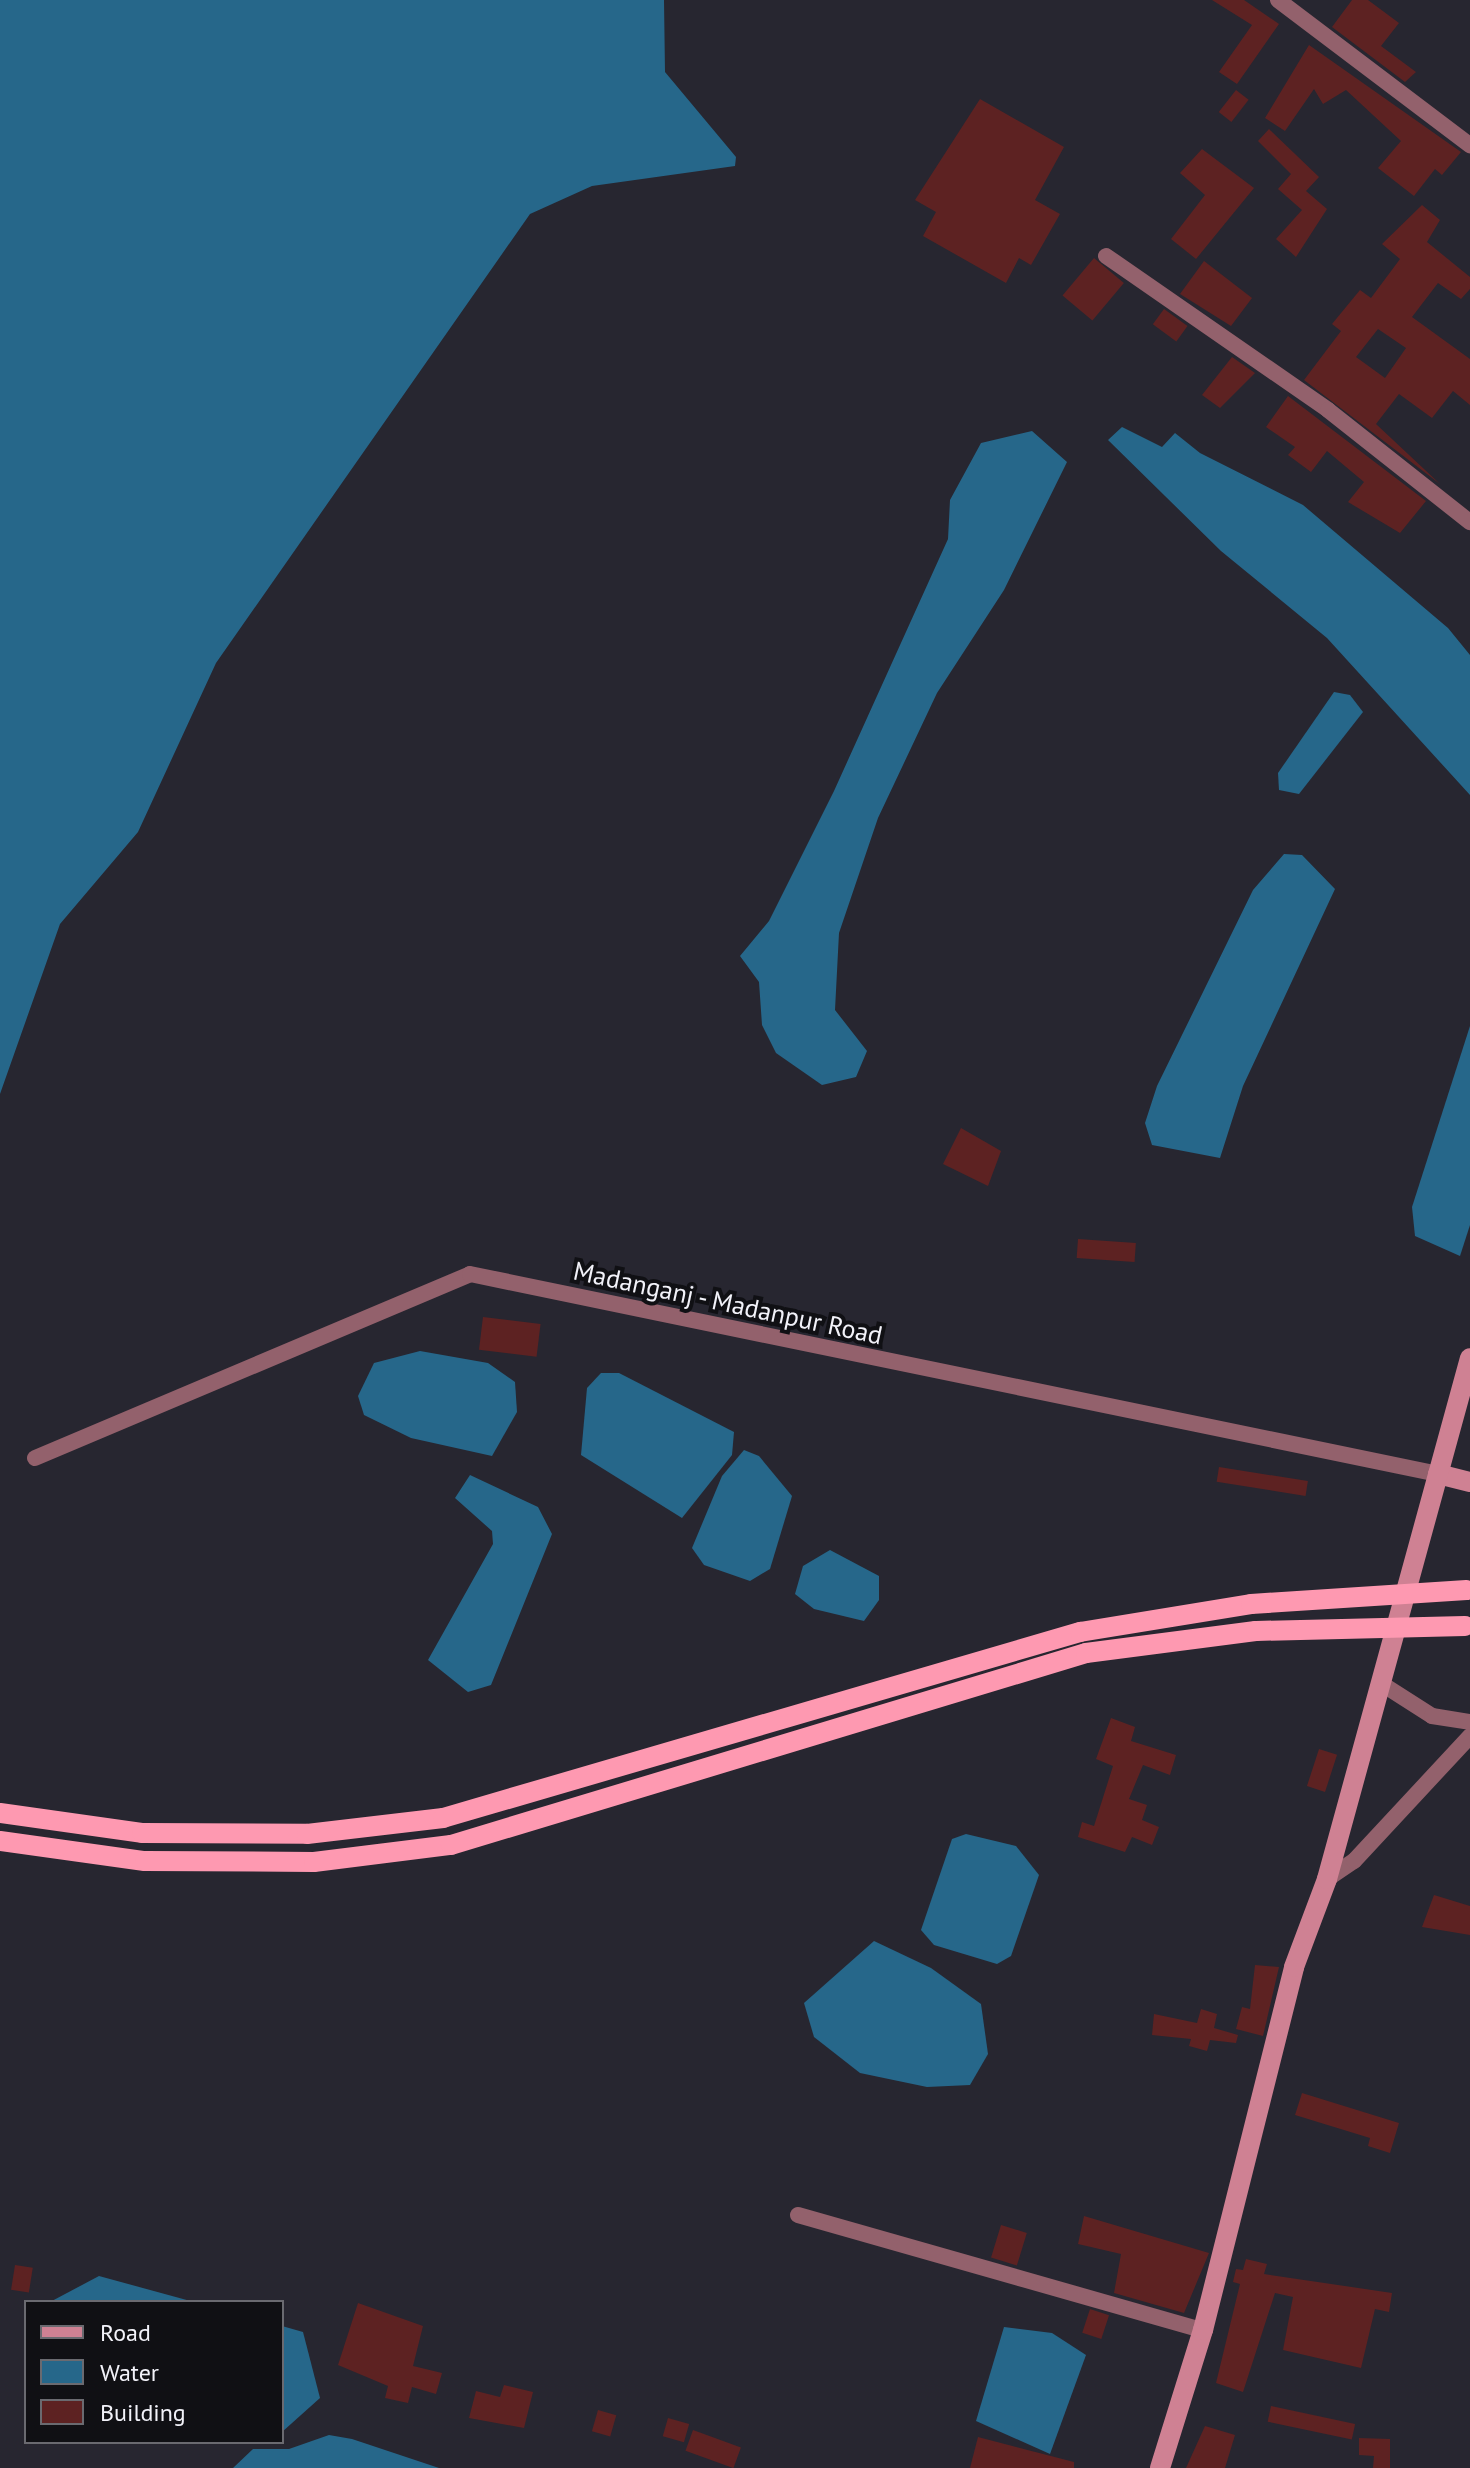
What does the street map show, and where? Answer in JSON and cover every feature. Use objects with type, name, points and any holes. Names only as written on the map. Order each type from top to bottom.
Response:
[{"type":"main road","points":[[0,1813],[172,1833],[307,1834],[443,1818],[1080,1632],[1251,1604],[1467,1590]]},
{"type":"main road","points":[[0,1841],[160,1861],[314,1862],[451,1845],[1086,1653],[1256,1631],[1465,1626]]},
{"type":"street","points":[[1278,0],[1470,145]]},
{"type":"street","points":[[1106,256],[1328,410],[1470,522]]},
{"type":"street","name":"Madanganj - Madanpur Road","points":[[35,1458],[470,1274],[1438,1474]]},
{"type":"street","points":[[1160,2468],[1203,2330],[1294,1967],[1327,1879],[1470,1358]]},
{"type":"street","points":[[1438,1474],[1470,1482]]},
{"type":"street","points":[[1382,1684],[1432,1716],[1470,1722]]},
{"type":"street","points":[[1327,1879],[1354,1861],[1470,1736]]},
{"type":"street","points":[[798,2215],[1203,2330]]},
{"type":"water","points":[[0,0],[664,0],[665,72],[736,157],[735,166],[592,186],[530,214],[216,663],[138,832],[60,924],[0,1094]]},
{"type":"water","points":[[1122,427],[1162,447],[1175,433],[1200,453],[1303,505],[1448,628],[1470,655],[1470,795],[1327,638],[1221,551],[1108,440]]},
{"type":"water","points":[[1032,431],[1067,462],[1004,590],[937,693],[878,818],[839,933],[835,1010],[867,1051],[856,1077],[822,1085],[776,1053],[762,1025],[759,982],[740,956],[769,921],[834,791],[948,539],[950,500],[981,443]]},
{"type":"water","points":[[1334,692],[1350,695],[1363,712],[1299,794],[1279,790],[1278,773]]},
{"type":"water","points":[[1284,854],[1302,855],[1335,889],[1243,1086],[1220,1158],[1152,1145],[1145,1123],[1157,1086],[1253,890]]},
{"type":"water","points":[[1470,1026],[1470,1225],[1460,1256],[1415,1236],[1412,1207]]},
{"type":"water","points":[[420,1351],[488,1363],[515,1382],[517,1412],[492,1456],[411,1438],[364,1415],[358,1396],[374,1363]]},
{"type":"water","points":[[601,1373],[619,1373],[734,1432],[732,1455],[682,1518],[581,1455],[587,1388]]},
{"type":"water","points":[[744,1450],[759,1456],[792,1496],[770,1569],[750,1581],[704,1565],[692,1548],[722,1476]]},
{"type":"water","points":[[470,1475],[538,1507],[552,1534],[491,1685],[468,1692],[428,1660],[493,1544],[492,1531],[455,1498]]},
{"type":"water","points":[[830,1550],[879,1576],[879,1600],[864,1621],[814,1609],[795,1594],[803,1566]]},
{"type":"water","points":[[966,1834],[1016,1846],[1039,1875],[1011,1956],[997,1964],[934,1945],[921,1930],[952,1839]]},
{"type":"water","points":[[874,1941],[931,1968],[981,2004],[988,2054],[970,2085],[927,2087],[860,2073],[814,2037],[804,2003]]},
{"type":"water","points":[[99,2276],[187,2300],[54,2300]]},
{"type":"water","points":[[284,2327],[303,2332],[320,2398],[284,2430]]},
{"type":"water","points":[[1004,2327],[1052,2333],[1086,2355],[1050,2454],[976,2421]]},
{"type":"water","points":[[329,2435],[352,2439],[439,2468],[233,2468],[253,2449],[289,2449]]},
{"type":"building","points":[[1212,0],[1244,0],[1279,24],[1237,84],[1219,72],[1252,25]]},
{"type":"building","points":[[1352,0],[1368,0],[1399,23],[1381,46],[1416,72],[1405,82],[1332,27]]},
{"type":"building","points":[[1309,45],[1461,152],[1442,175],[1435,169],[1414,196],[1378,168],[1401,141],[1346,90],[1323,104],[1314,89],[1285,131],[1265,118]]},
{"type":"building","points":[[1236,90],[1249,100],[1231,122],[1219,112]]},
{"type":"building","points":[[980,99],[1064,147],[1035,200],[1060,214],[1031,265],[1019,258],[1006,283],[923,236],[936,212],[915,200]]},
{"type":"building","points":[[1269,129],[1319,177],[1306,191],[1327,209],[1296,257],[1276,239],[1302,210],[1278,189],[1291,174],[1258,141]]},
{"type":"building","points":[[1202,149],[1254,188],[1196,259],[1171,239],[1205,195],[1180,173]]},
{"type":"building","points":[[1422,205],[1440,220],[1427,242],[1470,277],[1470,289],[1461,299],[1438,283],[1412,317],[1470,359],[1470,405],[1453,391],[1432,418],[1399,394],[1376,424],[1440,484],[1304,380],[1341,331],[1332,324],[1360,290],[1371,298],[1400,259],[1382,244]],"holes":[[[1378,329],[1406,348],[1385,378],[1356,357]]]},
{"type":"building","points":[[1094,258],[1124,283],[1092,321],[1063,296]]},
{"type":"building","points":[[1204,261],[1252,298],[1231,326],[1180,294]]},
{"type":"building","points":[[1164,309],[1187,326],[1176,341],[1153,324]]},
{"type":"building","points":[[1232,357],[1255,373],[1220,408],[1202,395]]},
{"type":"building","points":[[1288,396],[1426,501],[1400,533],[1348,502],[1364,482],[1327,451],[1311,472],[1288,455],[1295,447],[1266,427]]},
{"type":"building","points":[[961,1128],[1001,1151],[988,1186],[943,1164]]},
{"type":"building","points":[[1078,1239],[1136,1243],[1135,1262],[1077,1258]]},
{"type":"building","points":[[483,1317],[541,1324],[537,1357],[479,1350]]},
{"type":"building","points":[[1219,1467],[1308,1481],[1306,1496],[1217,1482]]},
{"type":"building","points":[[1111,1718],[1135,1727],[1131,1741],[1176,1755],[1170,1775],[1143,1765],[1129,1799],[1147,1805],[1142,1820],[1159,1827],[1152,1845],[1132,1837],[1125,1852],[1078,1837],[1082,1822],[1094,1826],[1113,1766],[1096,1759]]},
{"type":"building","points":[[1319,1749],[1337,1755],[1325,1792],[1307,1786]]},
{"type":"building","points":[[1434,1895],[1470,1906],[1470,1935],[1422,1927]]},
{"type":"building","points":[[1255,1965],[1279,1967],[1263,2036],[1236,2029],[1242,2007],[1250,2009]]},
{"type":"building","points":[[1201,2009],[1217,2014],[1214,2028],[1238,2035],[1236,2043],[1210,2040],[1207,2051],[1189,2046],[1191,2039],[1152,2035],[1154,2014],[1197,2023]]},
{"type":"building","points":[[1302,2093],[1399,2123],[1390,2153],[1368,2146],[1370,2138],[1295,2115]]},
{"type":"building","points":[[1084,2216],[1209,2253],[1184,2313],[1114,2293],[1121,2254],[1078,2244]]},
{"type":"building","points":[[1001,2225],[1027,2233],[1017,2265],[991,2258]]},
{"type":"building","points":[[1246,2259],[1267,2264],[1264,2274],[1392,2293],[1389,2312],[1375,2309],[1361,2368],[1283,2350],[1293,2297],[1275,2293],[1243,2392],[1216,2383],[1240,2284],[1233,2282],[1236,2269],[1243,2270]]},
{"type":"building","points":[[15,2265],[33,2268],[29,2293],[11,2290]]},
{"type":"building","points":[[358,2303],[423,2326],[413,2366],[442,2373],[436,2394],[412,2387],[408,2403],[385,2398],[388,2386],[338,2365]]},
{"type":"building","points":[[1090,2309],[1109,2315],[1101,2339],[1082,2333]]},
{"type":"building","points":[[504,2385],[533,2392],[524,2428],[469,2418],[476,2391],[500,2397]]},
{"type":"building","points":[[1271,2406],[1355,2424],[1352,2440],[1268,2422]]},
{"type":"building","points":[[598,2410],[616,2415],[610,2436],[592,2431]]},
{"type":"building","points":[[668,2418],[689,2424],[684,2442],[663,2436]]},
{"type":"building","points":[[1205,2426],[1235,2435],[1225,2468],[1186,2468]]},
{"type":"building","points":[[693,2430],[741,2447],[733,2468],[685,2451]]},
{"type":"building","points":[[978,2437],[1074,2462],[1074,2468],[970,2468]]},
{"type":"building","points":[[1359,2438],[1390,2439],[1390,2468],[1373,2468],[1374,2456],[1359,2455]]}]
